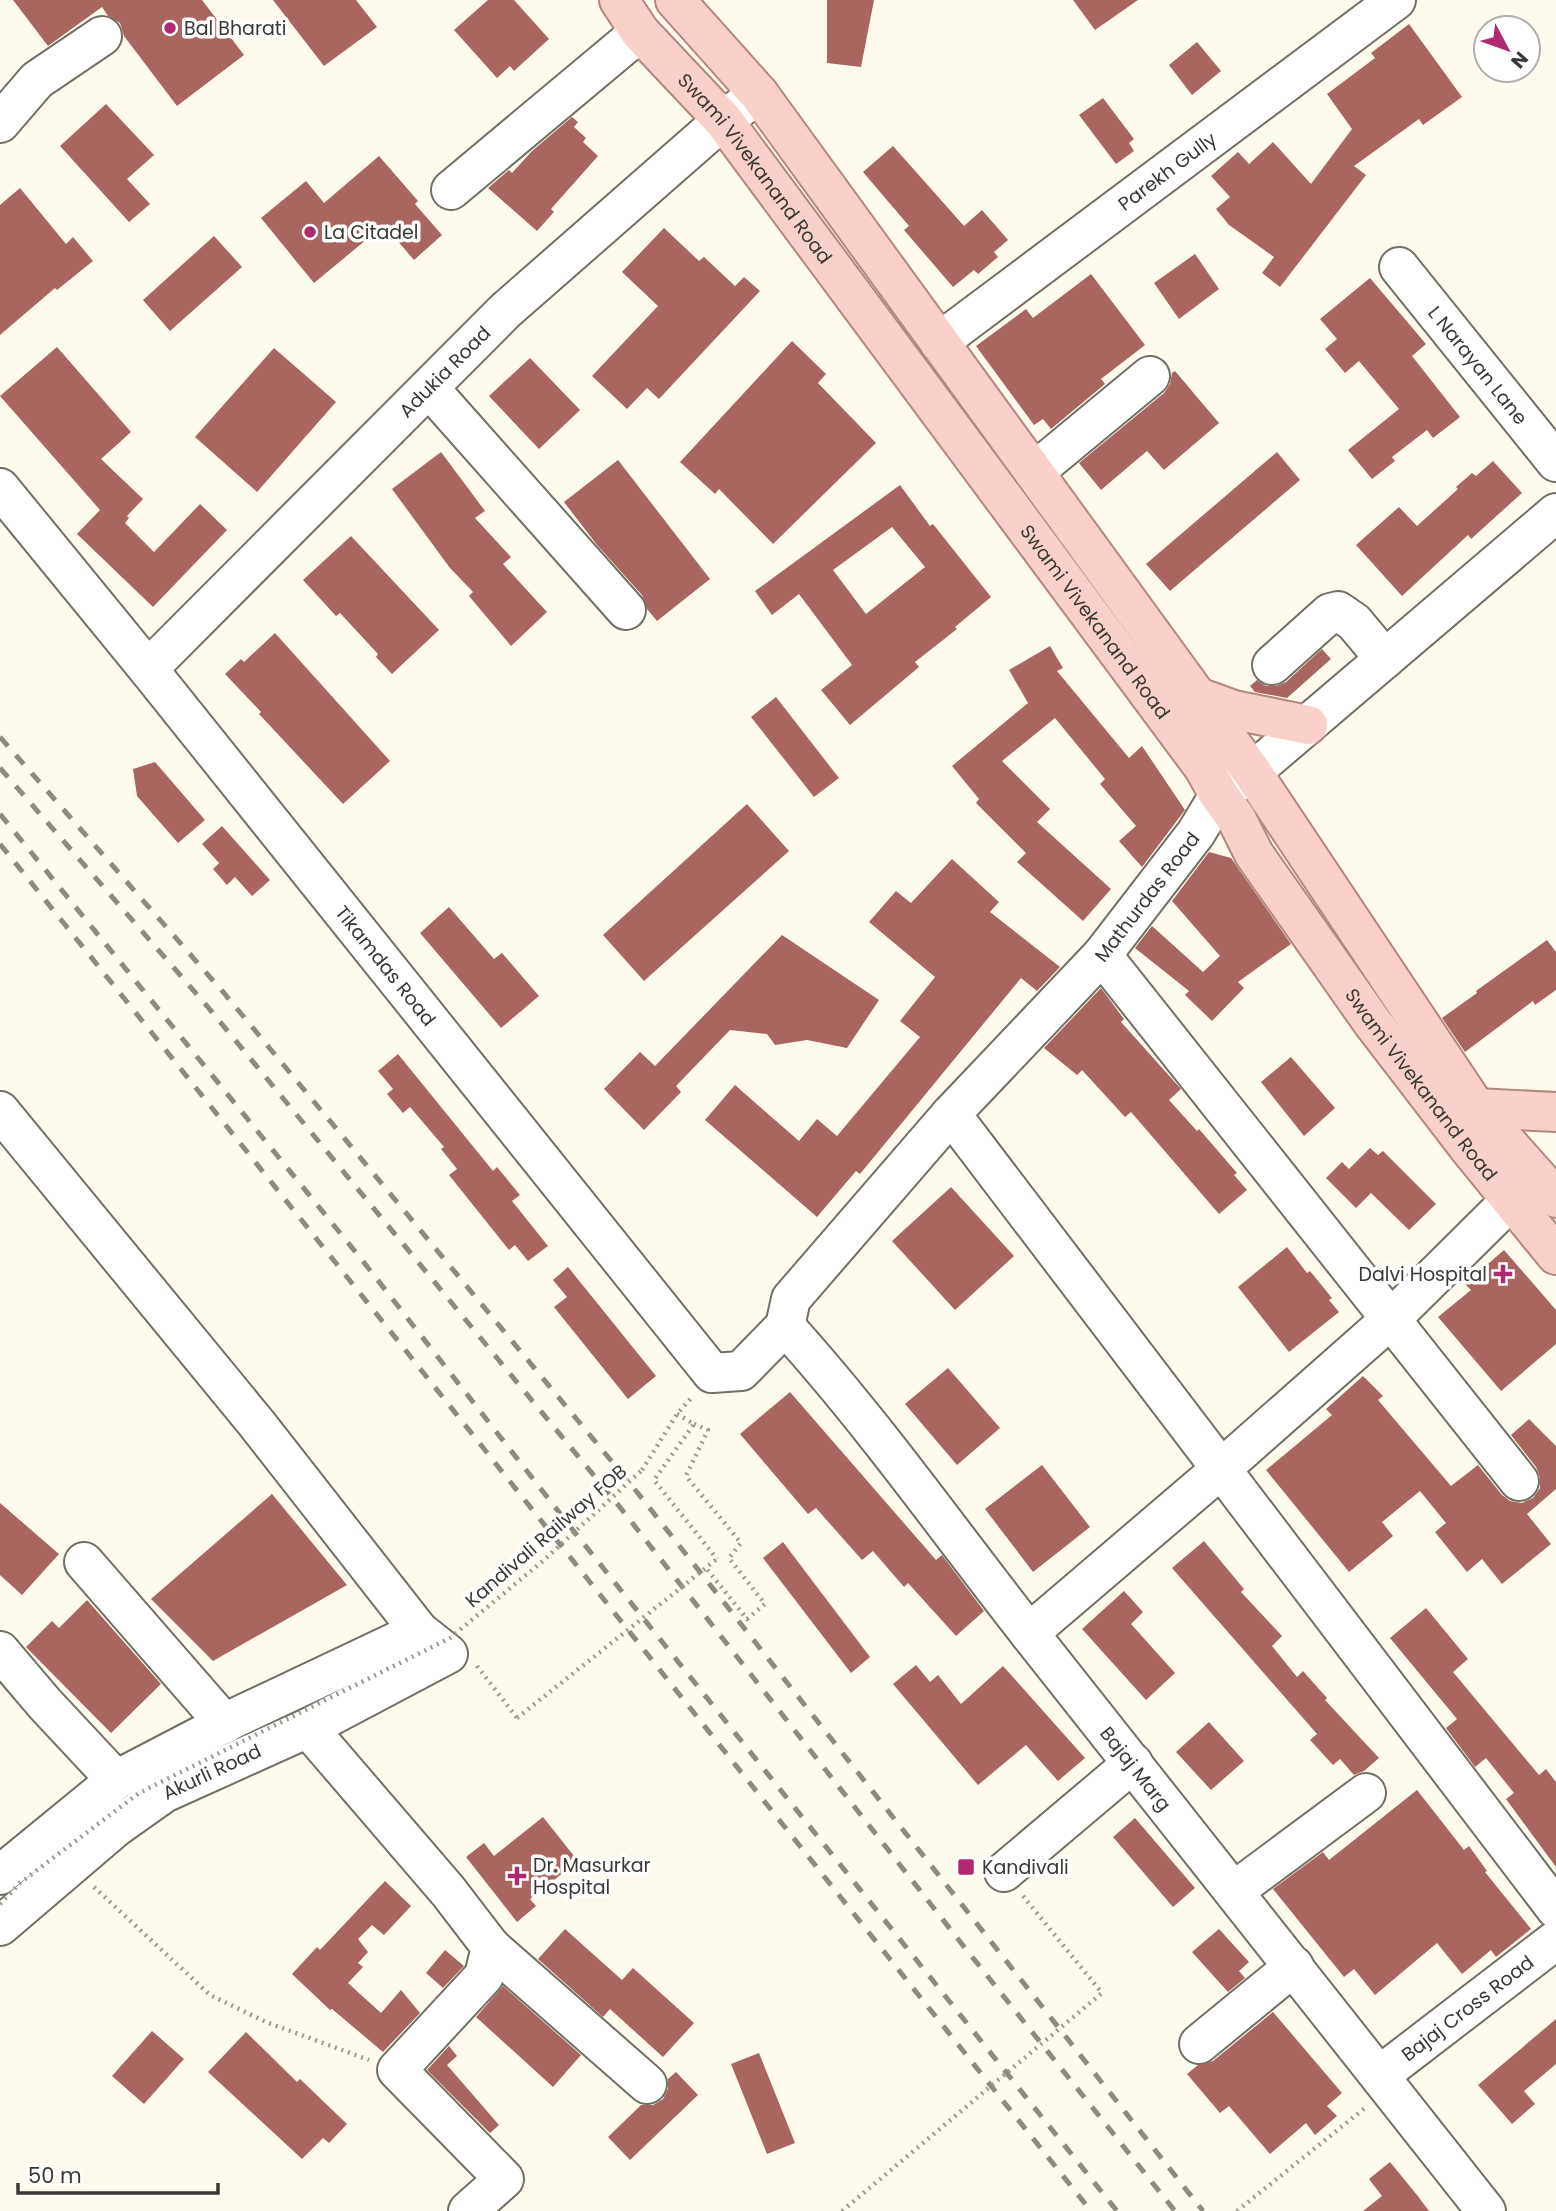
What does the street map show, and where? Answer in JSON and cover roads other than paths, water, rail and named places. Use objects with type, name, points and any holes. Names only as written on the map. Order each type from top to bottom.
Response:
[{"type":"main road","name":"Swami Vivekanand Road","points":[[619,0],[640,32],[723,120],[1204,768],[1254,854],[1372,1022],[1541,1194]]},
{"type":"main road","name":"Swami Vivekanand Road","points":[[675,0],[759,94],[1258,780],[1476,1108],[1541,1194],[1556,1255]]},
{"type":"main road","points":[[1198,697],[1234,710],[1308,725]]},
{"type":"main road","points":[[1476,1108],[1556,1112]]},
{"type":"street","name":"Parekh Gully","points":[[939,342],[1396,0]]},
{"type":"street","points":[[451,190],[640,32]]},
{"type":"street","points":[[0,122],[37,80],[103,36]]},
{"type":"street","name":"Adukia Road","points":[[148,669],[505,311],[723,120],[759,94]]},
{"type":"street","name":"L Narayan Lane","points":[[1399,267],[1556,462]]},
{"type":"street","points":[[1034,472],[1150,376]]},
{"type":"street","points":[[429,388],[626,610]]},
{"type":"street","name":"Tikamdas Road","points":[[0,488],[712,1373],[741,1371],[785,1326]]},
{"type":"street","points":[[1258,780],[1308,725],[1556,513]]},
{"type":"street","points":[[1227,806],[1556,548]]},
{"type":"street","points":[[1272,665],[1330,613],[1338,611],[1354,622],[1385,659]]},
{"type":"street","name":"Mathurdas Road","points":[[785,1326],[791,1299],[951,1114],[1102,955],[1196,833],[1227,806]]},
{"type":"street","points":[[1102,955],[1519,1481]]},
{"type":"street","points":[[0,1111],[257,1424],[448,1647]]},
{"type":"street","points":[[951,1114],[1556,1909]]},
{"type":"street","points":[[1029,1633],[1392,1318],[1541,1194]]},
{"type":"street","name":"Bajaj Marg","points":[[785,1326],[890,1451],[1029,1633],[1486,2211]]},
{"type":"street","points":[[84,1562],[225,1724]]},
{"type":"street","name":"Akurli Road","points":[[0,1926],[7,1883],[116,1780],[225,1724],[448,1647]]},
{"type":"street","name":"Akurli Road","points":[[7,1883],[70,1865],[163,1793],[308,1728],[448,1647]]},
{"type":"street","points":[[0,1651],[116,1780]]},
{"type":"street","points":[[308,1728],[449,1891],[491,1947],[647,2084]]},
{"type":"street","points":[[1004,1872],[1133,1763]]},
{"type":"street","points":[[1234,1891],[1366,1793]]},
{"type":"street","name":"Bajaj Cross Road","points":[[1385,2082],[1556,1940]]},
{"type":"street","points":[[468,2211],[504,2179],[397,2070],[484,1976],[491,1947]]},
{"type":"street","points":[[1199,2044],[1294,1966]]},
{"type":"railway","points":[[0,737],[224,993],[637,1492],[1203,2211]]},
{"type":"railway","points":[[0,768],[207,1006],[619,1506],[1175,2211]]},
{"type":"railway","points":[[0,814],[362,1260],[580,1539],[1117,2211]]},
{"type":"railway","points":[[0,844],[1091,2211]]},
{"type":"place","name":"Bal Bharati","points":[[170,28]]},
{"type":"place","name":"La Citadel","points":[[310,232]]},
{"type":"place","name":"Dalvi Hospital","points":[[1503,1274]]},
{"type":"place","name":"Kandivali","points":[[966,1867]]},
{"type":"place","name":"Dr. Masurkar Hospital","points":[[517,1876]]}]
